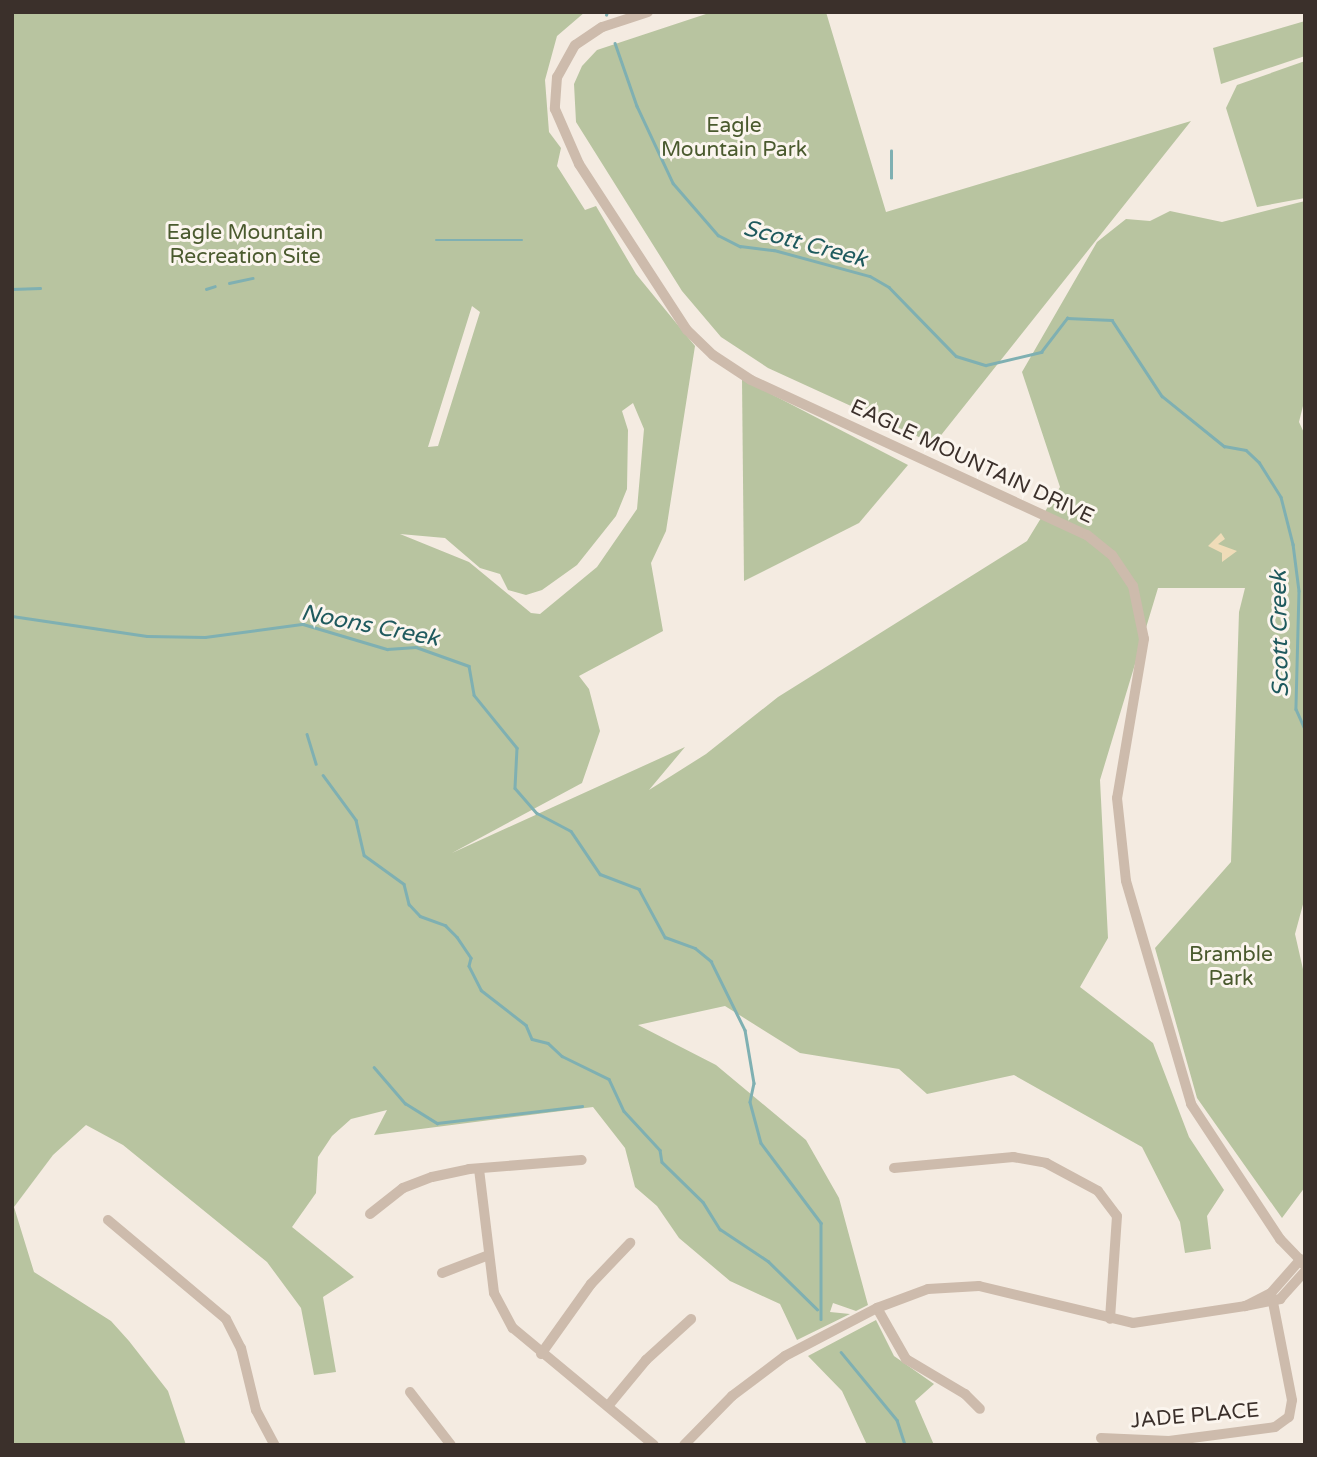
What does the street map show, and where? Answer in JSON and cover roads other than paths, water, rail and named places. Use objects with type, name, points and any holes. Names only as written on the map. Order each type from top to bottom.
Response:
[{"type":"street","name":"EAGLE MOUNTAIN DRIVE","points":[[648,12],[602,27],[575,45],[556,77],[555,109],[579,164],[687,330],[713,355],[751,380],[1087,536],[1112,555],[1133,586],[1144,639],[1117,798],[1126,881],[1191,1104],[1280,1239],[1303,1265]]},
{"type":"street","points":[[894,1168],[1013,1157],[1046,1163],[1098,1191],[1117,1216],[1110,1319]]},
{"type":"street","points":[[370,1214],[403,1188],[432,1177],[479,1169],[582,1160]]},
{"type":"street","points":[[479,1169],[486,1256],[494,1293],[513,1328],[541,1354],[654,1445]]},
{"type":"street","points":[[108,1220],[226,1319],[241,1348],[256,1410],[275,1445]]},
{"type":"street","points":[[541,1354],[591,1284],[630,1243]]},
{"type":"street","points":[[442,1273],[486,1256]]},
{"type":"street","points":[[684,1445],[732,1396],[785,1356],[877,1308],[928,1289],[979,1286],[1133,1323],[1245,1306],[1272,1298],[1303,1265]]},
{"type":"street","name":"JADE PLACE","points":[[1101,1438],[1115,1442],[1169,1441],[1275,1427],[1289,1417],[1292,1400],[1272,1298]]},
{"type":"street","points":[[877,1308],[906,1359],[965,1394],[980,1409]]},
{"type":"street","points":[[608,1406],[646,1360],[691,1319]]},
{"type":"street","points":[[410,1392],[451,1445]]},
{"type":"waterway","name":"Scott Creek","points":[[615,43],[637,106],[673,183],[718,235],[740,246],[774,250],[870,276],[889,287],[956,356],[986,365],[1041,352],[1067,318],[1112,320],[1162,396],[1224,446],[1246,450],[1259,462],[1281,497],[1293,544],[1299,591],[1296,709],[1305,729]]},
{"type":"waterway","points":[[891,151],[891,178]]},
{"type":"waterway","points":[[436,240],[522,240]]},
{"type":"waterway","points":[[229,283],[252,278]]},
{"type":"waterway","points":[[206,289],[215,286]]},
{"type":"waterway","points":[[12,289],[40,288]]},
{"type":"waterway","name":"Noons Creek","points":[[12,616],[147,636],[205,637],[303,624],[387,649],[416,647],[469,666],[474,695],[517,748],[515,788],[537,813],[571,831],[600,874],[639,889],[665,937],[695,948],[711,961],[745,1030],[754,1083],[750,1102],[761,1143],[821,1223],[821,1319]]},
{"type":"waterway","points":[[307,734],[316,764]]},
{"type":"waterway","points":[[323,775],[356,820],[364,855],[404,884],[409,904],[420,916],[445,925],[457,937],[471,958],[469,966],[481,990],[526,1025],[532,1039],[548,1043],[562,1056],[609,1079],[624,1111],[660,1150],[662,1162],[703,1202],[720,1229],[768,1261],[817,1309]]},
{"type":"waterway","points":[[374,1067],[405,1103],[437,1123],[582,1106]]},
{"type":"waterway","name":"Noons Creek","points":[[841,1352],[897,1420],[905,1445]]},
{"type":"park label","name":"Eagle Mountain Park","points":[[734,138]]},
{"type":"park label","name":"Eagle Mountain Recreation Site","points":[[245,245]]},
{"type":"park label","name":"Bramble Park","points":[[1231,967]]}]
